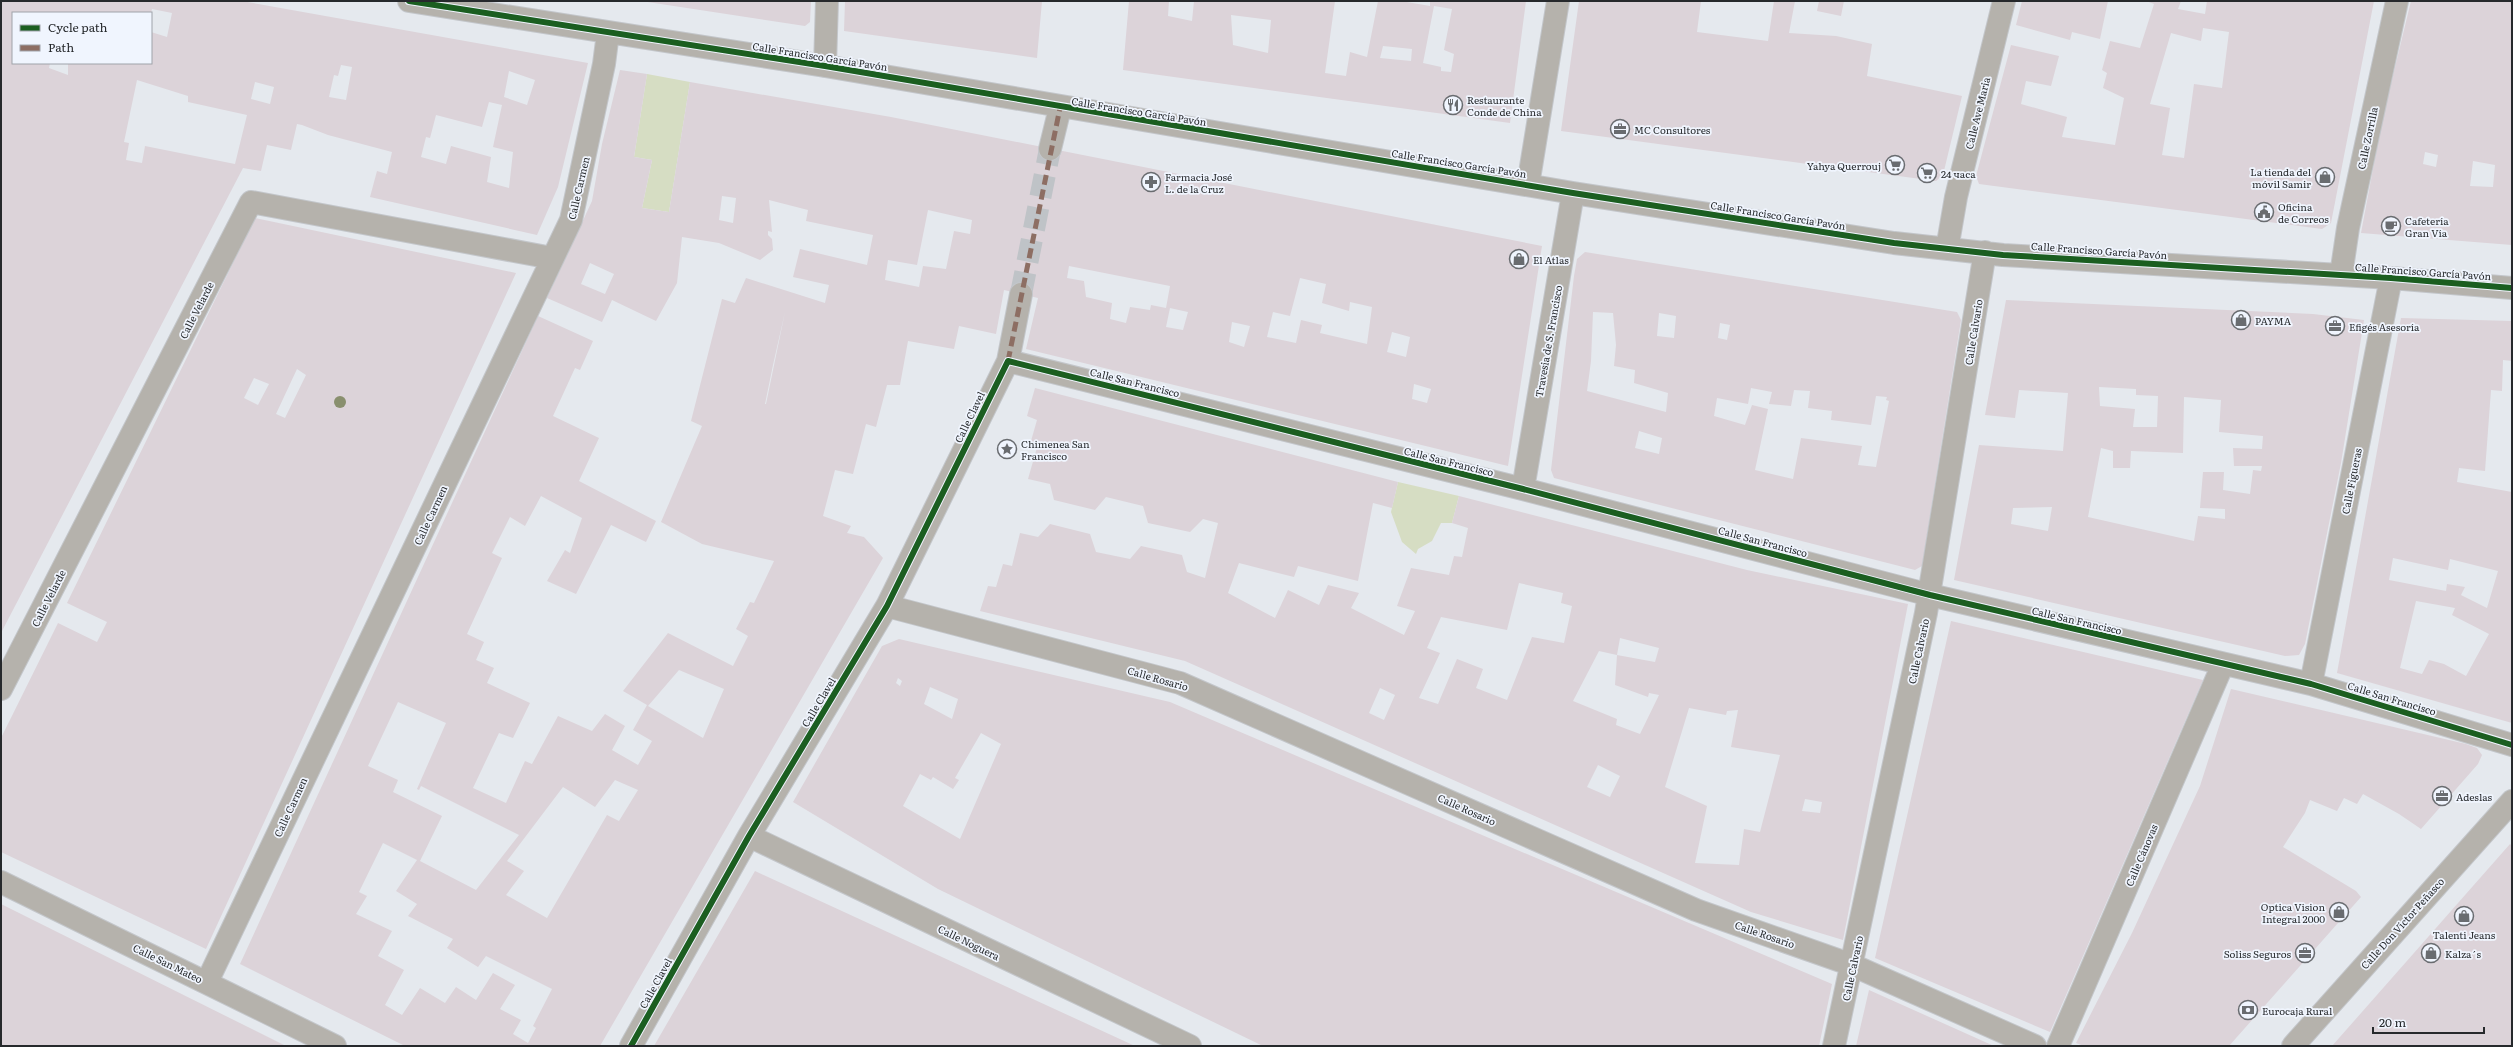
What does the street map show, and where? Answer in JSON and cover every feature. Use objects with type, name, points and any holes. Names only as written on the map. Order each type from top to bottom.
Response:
[{"type":"street","name":"Calle Francisco García Pavón","points":[[409,1],[825,66],[1060,108],[1573,193],[1947,249],[2392,278],[2512,288]]},
{"type":"street","points":[[825,66],[827,1]]},
{"type":"street","points":[[1528,185],[1558,1]]},
{"type":"street","name":"Calle Ave Maria","points":[[1947,249],[1956,197],[2004,1]]},
{"type":"street","name":"Calle Zorrilla","points":[[2341,275],[2348,228],[2397,1]]},
{"type":"street","name":"Calle Carmen","points":[[207,982],[571,220],[604,64],[608,33]]},
{"type":"street","points":[[1050,149],[1060,108]]},
{"type":"street","name":"Travesia de S. Francisco","points":[[1523,489],[1573,193]]},
{"type":"street","name":"Calle Velarde","points":[[1,689],[251,202],[552,258]]},
{"type":"street","name":"Calle Calvario","points":[[1834,1046],[1930,595],[1984,252]]},
{"type":"street","name":"Calle Figueras","points":[[2311,684],[2392,278]]},
{"type":"street","name":"Calle Clavel","points":[[631,1046],[749,836],[887,606],[1008,361],[1021,294]]},
{"type":"street","name":"Calle San Francisco","points":[[1008,361],[1523,489],[1930,595],[2311,684],[2512,745]]},
{"type":"street","name":"Calle Rosario","points":[[887,606],[1180,683],[1696,910],[1852,965],[2035,1046]]},
{"type":"street","name":"Calle Cánovas","points":[[2058,1046],[2223,664]]},
{"type":"street","name":"Calle Don Víctor Peñasco","points":[[2293,1046],[2510,807]]},
{"type":"street","name":"Calle Noguera","points":[[749,836],[1190,1046]]},
{"type":"street","name":"Calle San Mateo","points":[[1,882],[335,1046]]},
{"type":"green space","points":[[647,74],[690,82],[669,212],[642,208],[652,160],[634,157]]},
{"type":"green space","points":[[1398,482],[1459,496],[1452,523],[1441,523],[1432,541],[1418,549],[1416,554],[1402,542],[1391,512]]},
{"type":"building","points":[[1,1],[242,1],[588,63],[558,187],[537,235],[370,197],[377,171],[387,174],[392,152],[328,135],[302,125],[297,124],[291,150],[267,145],[261,171],[243,168],[1,633]],"holes":[[[341,65],[352,67],[346,100],[329,97],[334,75],[338,76]],[[509,71],[535,80],[527,105],[504,97]],[[137,80],[188,96],[188,102],[247,115],[235,164],[145,146],[142,163],[126,160],[129,143],[124,142]],[[255,82],[274,87],[270,104],[251,99]],[[489,102],[502,105],[493,147],[513,152],[509,188],[487,182],[491,157],[451,146],[446,164],[421,157],[426,137],[430,138],[436,115],[482,127]]]},
{"type":"building","points":[[641,1],[811,1],[810,22],[805,26]]},
{"type":"building","points":[[845,1],[1042,1],[1037,58],[844,31]]},
{"type":"building","points":[[1129,1],[1169,1],[1168,16],[1192,21],[1194,1],[1335,1],[1325,73],[1346,76],[1350,52],[1367,57],[1378,1],[1401,1],[1430,6],[1430,1],[1526,1],[1510,123],[1123,70]],"holes":[[[1434,6],[1452,9],[1444,50],[1454,54],[1451,72],[1441,71],[1441,67],[1423,63]],[[1231,15],[1271,20],[1268,53],[1233,45]],[[1383,46],[1412,49],[1411,61],[1380,58]]]},
{"type":"building","points":[[1579,1],[1701,1],[1697,32],[1768,41],[1774,1],[1795,1],[1789,33],[1836,36],[1872,44],[1867,76],[1962,96],[1943,175],[1936,181],[1561,131]]},
{"type":"building","points":[[1819,1],[1844,1],[1841,16],[1817,11]]},
{"type":"building","points":[[2022,1],[2108,1],[2100,39],[2072,32],[2070,40],[2016,25]]},
{"type":"building","points":[[2146,1],[2181,1],[2178,9],[2205,14],[2207,1],[2374,1],[2331,223],[2322,229],[1979,184],[1976,176],[2011,45],[2059,56],[2051,86],[2026,81],[2021,104],[2067,117],[2062,137],[2115,145],[2124,98],[2103,88],[2107,73],[2102,70],[2110,41],[2140,48],[2154,4]],"holes":[[[2203,28],[2229,32],[2222,88],[2194,84],[2184,158],[2162,155],[2170,108],[2150,104],[2171,33],[2201,41]]]},
{"type":"building","points":[[2411,1],[2512,1],[2512,245],[2361,233],[2382,121]],"holes":[[[2425,152],[2438,155],[2436,167],[2423,164]],[[2473,161],[2495,165],[2493,187],[2470,186]]]},
{"type":"building","points":[[620,70],[647,74],[634,157],[652,160],[642,208],[669,212],[690,82],[891,117],[1542,246],[1508,466],[1026,349],[1038,298],[1004,290],[996,334],[959,326],[954,349],[908,341],[900,385],[887,385],[876,427],[866,424],[853,474],[835,470],[823,516],[851,526],[847,533],[864,537],[883,558],[600,1046],[405,1046],[240,964],[538,316],[593,341],[580,370],[575,368],[553,416],[599,438],[579,481],[656,521],[646,542],[611,525],[576,594],[547,581],[565,550],[570,553],[582,518],[541,496],[525,526],[510,517],[492,553],[502,558],[467,634],[484,642],[476,660],[494,668],[487,683],[530,703],[513,738],[499,733],[473,788],[506,803],[525,761],[532,764],[558,716],[592,731],[605,714],[625,726],[612,750],[638,765],[652,741],[633,730],[647,705],[623,691],[668,633],[733,666],[748,636],[736,629],[750,602],[754,603],[774,561],[702,544],[661,522],[702,426],[691,421],[722,299],[735,303],[746,278],[825,303],[829,285],[793,277],[800,249],[867,265],[873,235],[806,221],[808,210],[769,200],[772,232],[768,231],[768,235],[772,239],[773,250],[760,260],[719,243],[682,237],[677,283],[656,321],[612,300],[602,322],[547,298],[592,201],[602,144]],"holes":[[[722,196],[736,198],[733,223],[719,220]],[[928,210],[972,220],[970,234],[954,231],[946,269],[923,266],[919,287],[885,280],[888,260],[917,265]],[[590,263],[614,274],[605,294],[581,284]],[[1069,266],[1170,286],[1166,308],[1151,305],[1150,310],[1130,307],[1126,323],[1110,319],[1112,303],[1086,297],[1084,281],[1067,278]],[[1300,278],[1326,284],[1322,303],[1349,311],[1350,302],[1372,307],[1367,344],[1320,333],[1322,325],[1301,320],[1296,343],[1267,337],[1273,312],[1290,316]],[[1170,308],[1188,312],[1183,330],[1166,327]],[[785,312],[766,404],[773,365]],[[1232,322],[1250,326],[1244,347],[1229,342]],[[1392,332],[1410,337],[1406,357],[1387,352]],[[1414,384],[1431,389],[1427,403],[1412,399]],[[679,670],[724,689],[703,738],[648,706]],[[398,702],[446,723],[417,789],[419,790],[421,786],[519,835],[476,890],[420,861],[442,816],[393,792],[398,780],[368,766]],[[615,780],[638,790],[619,821],[607,815],[547,918],[506,895],[524,871],[507,861],[563,787],[595,807]],[[383,843],[417,860],[396,891],[417,904],[408,916],[453,939],[447,948],[478,967],[486,956],[552,989],[533,1026],[536,1028],[528,1043],[513,1034],[521,1020],[500,1009],[515,985],[493,973],[476,1000],[456,987],[445,1003],[420,988],[402,1015],[385,1005],[404,970],[378,956],[392,931],[356,914],[367,896],[359,892]]]},
{"type":"building","points":[[255,218],[516,273],[206,949],[1,852],[1,738],[58,623],[97,642],[107,622],[67,603]],"holes":[[[297,369],[306,375],[285,418],[276,414]],[[254,378],[269,384],[258,405],[244,398]]]},
{"type":"building","points":[[1585,252],[1957,312],[1961,320],[1922,566],[1915,570],[1554,478],[1551,470],[1577,259]],"holes":[[[1593,312],[1613,313],[1616,345],[1614,366],[1635,370],[1634,383],[1668,393],[1666,412],[1587,391],[1591,361]],[[1659,313],[1676,316],[1674,338],[1657,336]],[[1720,323],[1730,325],[1727,340],[1718,338]],[[1751,388],[1772,392],[1769,404],[1791,406],[1794,390],[1810,391],[1808,408],[1832,411],[1831,420],[1871,425],[1876,396],[1887,397],[1886,400],[1889,401],[1876,467],[1858,465],[1862,446],[1801,438],[1793,479],[1755,470],[1768,409],[1752,405],[1745,425],[1714,416],[1717,398],[1748,404]],[[1639,431],[1662,438],[1659,454],[1635,448]]]},
{"type":"building","points":[[2006,300],[2313,314],[2364,320],[2341,463],[2305,644],[2299,655],[2285,656],[1954,580],[1979,445],[2063,451],[2068,393],[2019,390],[2015,418],[1985,415]],"holes":[[[2099,387],[2136,389],[2136,395],[2158,396],[2157,427],[2133,427],[2135,409],[2100,406]],[[2184,397],[2221,400],[2219,432],[2263,436],[2262,449],[2233,448],[2234,466],[2262,466],[2261,471],[2253,470],[2250,494],[2223,490],[2224,472],[2203,472],[2200,508],[2225,509],[2225,519],[2198,516],[2194,541],[2088,517],[2101,448],[2113,451],[2113,468],[2130,468],[2131,451],[2183,453]],[[2052,507],[2048,531],[2011,524],[2013,508]]]},
{"type":"building","points":[[2401,318],[2512,321],[2512,361],[2503,360],[2502,391],[2491,390],[2485,471],[2459,468],[2457,482],[2512,492],[2512,723],[2337,673]],"holes":[[[2393,558],[2448,570],[2450,559],[2498,571],[2487,608],[2461,595],[2465,587],[2447,584],[2446,591],[2389,580]],[[2416,601],[2455,608],[2452,615],[2489,634],[2466,676],[2444,664],[2429,660],[2422,674],[2400,668]]]},
{"type":"building","points":[[1035,388],[1398,482],[1392,508],[1373,503],[1358,581],[1298,566],[1294,577],[1239,563],[1228,593],[1275,618],[1288,590],[1319,605],[1328,585],[1359,593],[1351,608],[1404,635],[1415,611],[1397,606],[1411,568],[1449,575],[1454,556],[1462,557],[1468,528],[1452,523],[1459,496],[1747,570],[1908,604],[1843,940],[1751,912],[1185,661],[980,611],[988,586],[996,587],[1003,564],[1012,566],[1020,533],[1038,537],[1050,524],[1090,534],[1096,552],[1130,559],[1141,546],[1182,555],[1187,572],[1205,578],[1218,523],[1203,519],[1190,532],[1148,523],[1143,506],[1106,497],[1095,510],[1054,500],[1050,484],[1028,479],[1038,444],[1031,441],[1037,420],[1027,416]],"holes":[[[1519,583],[1563,593],[1561,603],[1572,606],[1564,643],[1532,637],[1507,700],[1476,688],[1483,669],[1457,659],[1438,704],[1419,698],[1440,653],[1427,648],[1441,617],[1507,630]],[[1620,638],[1659,648],[1655,662],[1617,655]],[[1599,651],[1617,655],[1615,685],[1648,697],[1649,693],[1659,695],[1640,734],[1616,725],[1617,719],[1573,701]],[[1380,688],[1395,695],[1384,720],[1369,713]],[[1689,708],[1726,715],[1727,711],[1738,710],[1731,747],[1780,755],[1760,832],[1744,829],[1739,865],[1695,863],[1707,806],[1665,787]],[[1598,765],[1620,776],[1610,797],[1587,787]],[[1805,799],[1822,802],[1820,813],[1802,811]]]},
{"type":"building","points":[[1951,621],[2203,680],[2050,1032],[1875,958]]},
{"type":"building","points":[[899,639],[1170,702],[1832,984],[1819,1046],[1263,1046],[938,889],[793,802],[882,646]],"holes":[[[898,678],[902,681],[900,686],[896,683]],[[930,687],[958,699],[952,719],[924,704]],[[981,733],[1001,744],[960,839],[903,806],[920,774],[931,780],[933,777],[953,789],[959,780],[955,778]]]},
{"type":"building","points":[[2231,689],[2466,744],[2477,748],[2482,755],[2478,764],[2421,829],[2399,814],[2363,794],[2357,804],[2344,798],[2337,811],[2310,800],[2305,813],[2283,847],[2356,891],[2361,897],[2229,1046],[2084,1046],[2076,1043],[2132,933],[2200,786]]},
{"type":"building","points":[[2510,844],[2512,846],[2512,1046],[2332,1046]]},
{"type":"building","points":[[755,871],[1135,1046],[654,1046]]},
{"type":"building","points":[[1,904],[286,1046],[1,1046]]},
{"type":"building","points":[[1869,990],[1994,1046],[1856,1046]]},
{"type":"tunnel","points":[[1021,294],[1050,149]]},
{"type":"marked path","points":[[1008,361],[1060,108]]},
{"type":"cycle path","points":[[409,1],[825,66],[1573,193],[1894,243],[2003,255],[2391,278],[2512,288]]},
{"type":"cycle path","points":[[631,1046],[749,836],[887,606],[1008,361],[1523,489],[1930,595],[2311,684],[2512,745]]},
{"type":"place","name":"Restaurante Conde de China","points":[[1453,105]]},
{"type":"place","name":"MC Consultores","points":[[1620,129]]},
{"type":"place","name":"Yahya Querrouj","points":[[1895,165]]},
{"type":"place","name":"24 часа","points":[[1927,173]]},
{"type":"place","name":"La tienda del móvil Samir","points":[[2325,177]]},
{"type":"place","name":"Farmacia José L. de la Cruz","points":[[1151,182]]},
{"type":"place","name":"Oficina de Correos","points":[[2264,212]]},
{"type":"place","name":"Cafetería Gran Vía","points":[[2391,226]]},
{"type":"place","name":"El Atlas","points":[[1519,259]]},
{"type":"place","name":"PAYMA","points":[[2241,320]]},
{"type":"place","name":"Efigés Asesoría","points":[[2335,326]]},
{"type":"place","name":"Chimenea San Francisco","points":[[1007,449]]},
{"type":"place","name":"Adeslas","points":[[2442,796]]},
{"type":"place","name":"Optica Vision Integral 2000","points":[[2339,912]]},
{"type":"place","name":"Talenti Jeans","points":[[2464,916]]},
{"type":"place","name":"Soliss Seguros","points":[[2305,953]]},
{"type":"place","name":"Kalza´s","points":[[2431,953]]},
{"type":"place","name":"Eurocaja Rural","points":[[2248,1010]]}]
